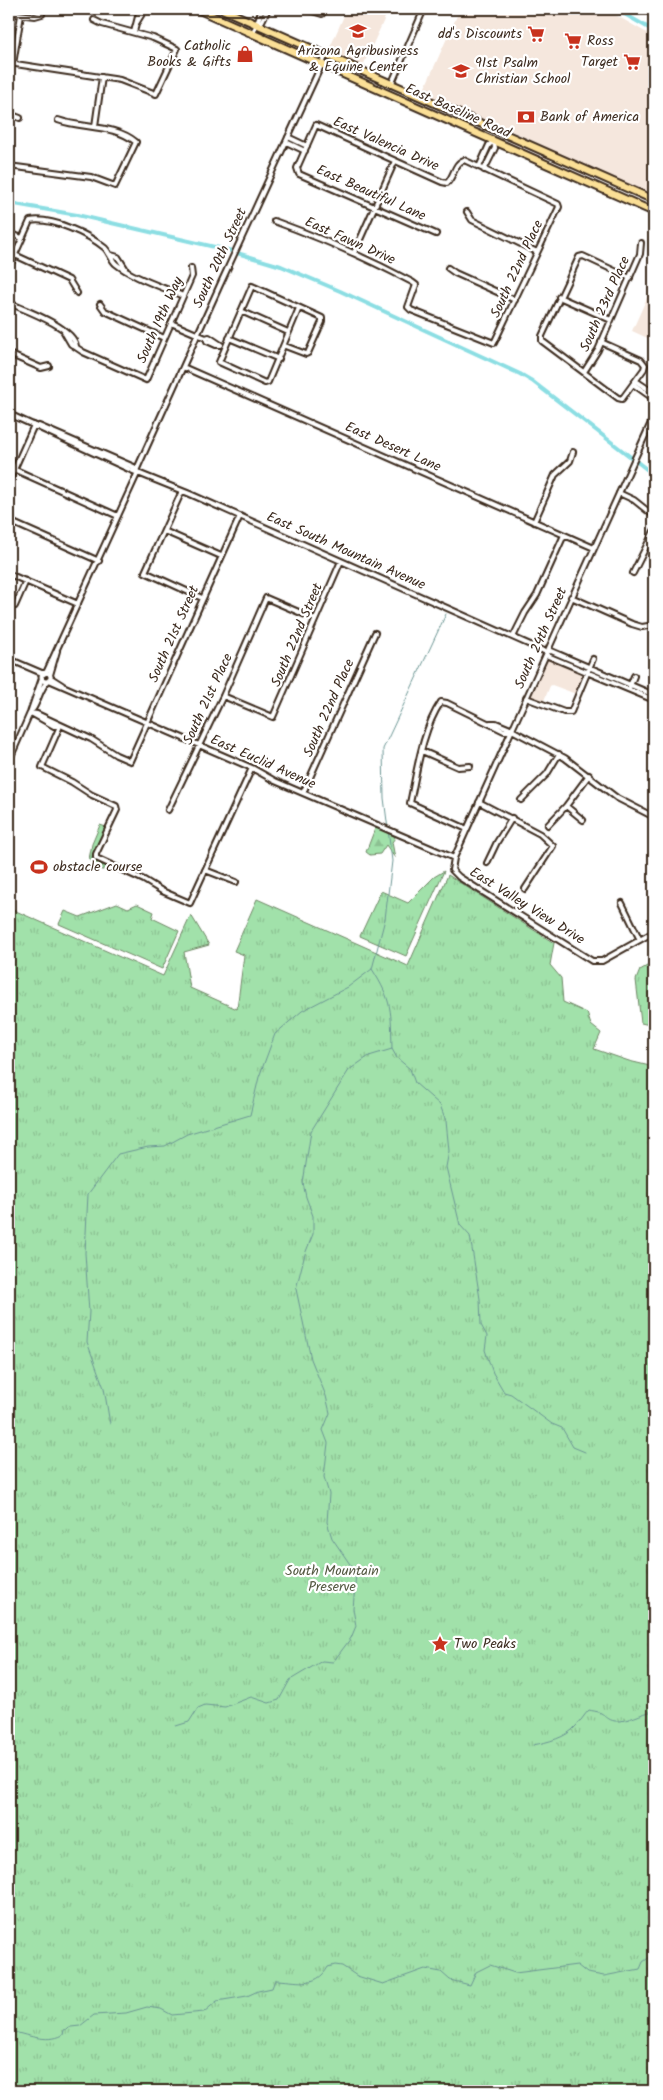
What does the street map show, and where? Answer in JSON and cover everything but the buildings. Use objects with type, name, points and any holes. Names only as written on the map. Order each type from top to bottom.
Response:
[{"type":"main road","name":"East Baseline Road","points":[[197,9],[654,212]]},
{"type":"main road","name":"East Baseline Road","points":[[222,9],[654,200]]},
{"type":"main road","points":[[346,75],[358,77],[383,86],[391,84],[398,98]]},
{"type":"main road","points":[[436,116],[440,106]]},
{"type":"main road","points":[[494,141],[498,132]]},
{"type":"street","points":[[137,22],[136,16],[140,9]]},
{"type":"street","points":[[134,32],[137,22],[145,9]]},
{"type":"street","points":[[253,34],[257,25],[257,18],[262,9]]},
{"type":"street","points":[[257,25],[262,21],[268,9]]},
{"type":"street","points":[[306,9],[322,14],[325,9]]},
{"type":"street","points":[[391,84],[424,9]]},
{"type":"street","points":[[9,13],[35,16],[42,14]]},
{"type":"street","points":[[21,15],[11,63],[102,77],[137,85],[156,94],[177,48],[94,20]]},
{"type":"street","name":"South 20th Street","points":[[9,761],[30,713],[38,702],[56,651],[99,561],[197,335],[326,55]]},
{"type":"street","points":[[94,126],[102,77]]},
{"type":"street","points":[[9,114],[20,118]]},
{"type":"street","points":[[9,166],[90,177],[115,186],[136,142],[120,133],[94,126],[58,120]]},
{"type":"street","name":"East Valencia Drive","points":[[307,146],[316,125],[447,183],[460,161],[464,160],[558,204]]},
{"type":"street","points":[[286,142],[305,151],[307,146],[288,138]]},
{"type":"street","points":[[479,168],[489,145],[494,141]]},
{"type":"street","points":[[484,170],[495,148],[494,141]]},
{"type":"street","name":"East Beautiful Lane","points":[[305,151],[297,171],[299,174],[436,234]]},
{"type":"street","points":[[354,253],[395,161]]},
{"type":"street","name":"South 22nd Place","points":[[494,343],[559,207],[558,204]]},
{"type":"street","points":[[467,212],[472,220],[537,252]]},
{"type":"street","points":[[9,268],[30,221],[49,220],[95,241],[111,254],[117,265],[183,296]]},
{"type":"street","name":"East Fawn Drive","points":[[274,221],[313,235],[384,266],[416,285],[408,306],[427,317],[494,343]]},
{"type":"street","points":[[9,232],[22,238]]},
{"type":"street","name":"South 23rd Place","points":[[584,372],[601,342],[630,278],[640,254],[641,243]]},
{"type":"street","points":[[15,255],[69,280],[77,293]]},
{"type":"street","points":[[601,342],[641,360],[645,365],[644,370],[622,399],[618,398],[542,341],[542,336],[578,257],[583,256],[630,278]]},
{"type":"street","name":"South 19th Way","points":[[9,303],[54,324],[64,332],[71,344],[83,352],[146,380],[192,276],[191,268]]},
{"type":"street","points":[[448,268],[515,300]]},
{"type":"street","points":[[285,346],[306,354],[308,353],[322,318],[252,286],[229,338],[223,346],[219,362],[265,383],[268,382],[285,346],[284,340],[299,308]]},
{"type":"street","points":[[559,297],[611,320]]},
{"type":"street","points":[[100,304],[105,311],[164,338]]},
{"type":"street","points":[[241,311],[288,332]]},
{"type":"street","points":[[171,323],[206,338],[207,341],[216,345],[223,346]]},
{"type":"street","points":[[229,338],[279,359]]},
{"type":"street","points":[[9,354],[40,368],[49,366]]},
{"type":"street","name":"East Desert Lane","points":[[183,367],[594,548]]},
{"type":"street","points":[[634,382],[654,393]]},
{"type":"street","points":[[634,382],[654,399]]},
{"type":"street","name":"East South Mountain Avenue","points":[[9,414],[46,428],[125,463],[134,467],[138,472],[546,652],[551,652],[588,670],[654,695]]},
{"type":"street","name":"South 24th Street","points":[[452,870],[454,858],[654,416]]},
{"type":"street","points":[[9,481],[34,425]]},
{"type":"street","points":[[534,522],[555,475],[570,461],[573,452]]},
{"type":"street","points":[[9,467],[118,516]]},
{"type":"street","points":[[182,491],[145,572],[202,598]]},
{"type":"street","points":[[619,492],[634,500],[654,516]]},
{"type":"street","name":"South 21st Street","points":[[60,726],[91,739],[122,759],[130,761],[240,516]]},
{"type":"street","points":[[9,521],[99,561]]},
{"type":"street","points":[[164,530],[221,556]]},
{"type":"street","points":[[634,574],[654,530]]},
{"type":"street","points":[[513,637],[537,595],[564,535]]},
{"type":"street","name":"South 22nd Street","points":[[224,696],[273,717],[341,561]]},
{"type":"street","points":[[9,574],[78,604]]},
{"type":"street","points":[[15,606],[26,581]]},
{"type":"street","points":[[571,597],[632,624],[642,627],[654,625]]},
{"type":"street","name":"South 21st Place","points":[[168,810],[224,696],[266,598],[315,619]]},
{"type":"street","name":"South 22nd Place","points":[[303,793],[375,633]]},
{"type":"street","name":"East Euclid Avenue","points":[[9,659],[62,685],[252,768],[268,778],[454,858]]},
{"type":"street","points":[[526,698],[564,712],[571,712],[592,659]]},
{"type":"street","points":[[629,687],[634,676]]},
{"type":"street","name":"East South Mountain Avenue","points":[[629,687],[654,700]]},
{"type":"street","points":[[467,829],[410,803],[422,751],[441,702],[497,725],[506,732],[511,731],[558,754],[617,798],[654,817]]},
{"type":"street","points":[[30,713],[37,714],[60,726],[42,767],[116,806],[117,810],[96,854],[96,858],[190,903],[252,768]]},
{"type":"street","points":[[422,751],[458,767],[470,766]]},
{"type":"street","points":[[521,800],[547,774],[558,754]]},
{"type":"street","points":[[548,825],[566,806],[589,776]]},
{"type":"street","points":[[479,802],[540,834],[553,846],[525,889]]},
{"type":"street","points":[[566,806],[583,820]]},
{"type":"street","points":[[487,863],[512,818]]},
{"type":"street","points":[[205,870],[236,882]]},
{"type":"street","name":"East Valley View Drive","points":[[452,870],[459,877],[592,961],[602,961],[640,940]]},
{"type":"street","points":[[622,903],[640,940],[654,932]]},
{"type":"shaded area","name":"Arizona Agribusiness & Equine Center","points":[[347,9],[389,9],[362,68],[328,52]]},
{"type":"shaded area","points":[[460,9],[605,9],[654,37],[654,194],[626,184],[507,129],[494,126],[422,94]]},
{"type":"shaded area","points":[[654,282],[654,341],[632,331]]},
{"type":"shaded area","points":[[548,659],[584,675],[576,694],[552,685],[543,703],[531,697]]},
{"type":"green space","points":[[100,825],[106,827],[92,857],[98,864],[111,868],[103,870],[96,867],[89,859],[92,844]]},
{"type":"green space","points":[[376,826],[393,834],[395,838],[392,842],[395,858],[386,845],[380,854],[370,855],[366,852]]},
{"type":"green space","points":[[444,871],[406,956],[360,936],[381,891],[408,903],[434,877]]},
{"type":"green space","name":"South Mountain Preserve","points":[[448,875],[554,943],[550,965],[561,978],[563,1002],[587,1013],[591,1025],[601,1033],[594,1049],[654,1067],[654,2091],[9,2091],[9,908],[163,976],[191,915],[209,945],[184,952],[190,988],[237,1009],[244,955],[234,951],[257,899],[408,966]]},
{"type":"green space","points":[[117,903],[128,908],[137,904],[154,912],[152,918],[179,931],[162,969],[59,924],[65,911],[80,917]]},
{"type":"green space","points":[[654,962],[654,1026],[641,1023],[636,980],[640,970]]},
{"type":"waterway","points":[[616,9],[654,31]]},
{"type":"waterway","points":[[9,203],[77,215],[232,251]]},
{"type":"waterway","points":[[237,253],[281,266],[340,291],[520,374],[532,381],[632,458]]},
{"type":"waterway","points":[[636,461],[654,475]]},
{"type":"waterway","points":[[110,1424],[104,1388],[87,1342],[89,1312],[85,1253],[88,1194],[118,1154],[148,1147],[165,1146],[187,1134],[250,1115],[259,1077],[275,1034],[302,1011],[348,987],[372,969],[385,919],[392,861],[384,798],[383,749],[446,614]]},
{"type":"waterway","points":[[176,1726],[189,1722],[198,1708],[205,1705],[225,1707],[251,1697],[269,1703],[279,1700],[290,1680],[322,1661],[333,1662],[351,1638],[356,1626],[353,1609],[356,1573],[332,1538],[327,1522],[329,1494],[324,1477],[328,1443],[323,1430],[330,1413],[326,1396],[311,1359],[296,1289],[305,1254],[313,1234],[313,1216],[303,1183],[311,1131],[349,1070],[369,1056],[392,1049],[389,1007],[384,990],[372,969]]},
{"type":"waterway","points":[[392,1049],[397,1058],[410,1069],[415,1083],[440,1105],[446,1121],[449,1151],[446,1167],[460,1225],[470,1236],[480,1299],[481,1325],[487,1336],[485,1350],[493,1373],[504,1392],[511,1394],[552,1424],[562,1428],[573,1447],[585,1452]]},
{"type":"waterway","points":[[533,1745],[551,1741],[567,1734],[589,1710],[599,1712],[615,1721],[625,1720],[654,1711]]},
{"type":"waterway","points":[[9,2031],[36,2038],[50,2039],[63,2035],[64,2030],[80,2026],[94,2015],[126,2013],[147,2007],[161,2009],[172,2015],[204,2012],[217,2001],[247,1996],[272,1988],[275,1980],[311,1981],[323,1974],[328,1967],[335,1965],[342,1966],[357,1976],[383,1984],[425,1969],[441,1972],[450,1980],[470,1985],[476,1972],[490,1965],[515,1973],[577,1965],[587,1973],[604,1976],[640,1969],[643,1962],[654,1954]]},
{"type":"place","name":"Arizona Agribusiness & Equine Center","points":[[358,31]]},
{"type":"place","name":"dd's Discounts","points":[[536,34]]},
{"type":"place","name":"Ross","points":[[573,41]]},
{"type":"place","name":"Catholic Books & Gifts","points":[[245,54]]},
{"type":"place","name":"Target","points":[[632,62]]},
{"type":"place","name":"91st Psalm Christian School","points":[[461,71]]},
{"type":"place","name":"Bank of America","points":[[526,117]]},
{"type":"place","name":"obstacle course","points":[[39,867]]},
{"type":"place","name":"Two Peaks","points":[[440,1644]]}]
